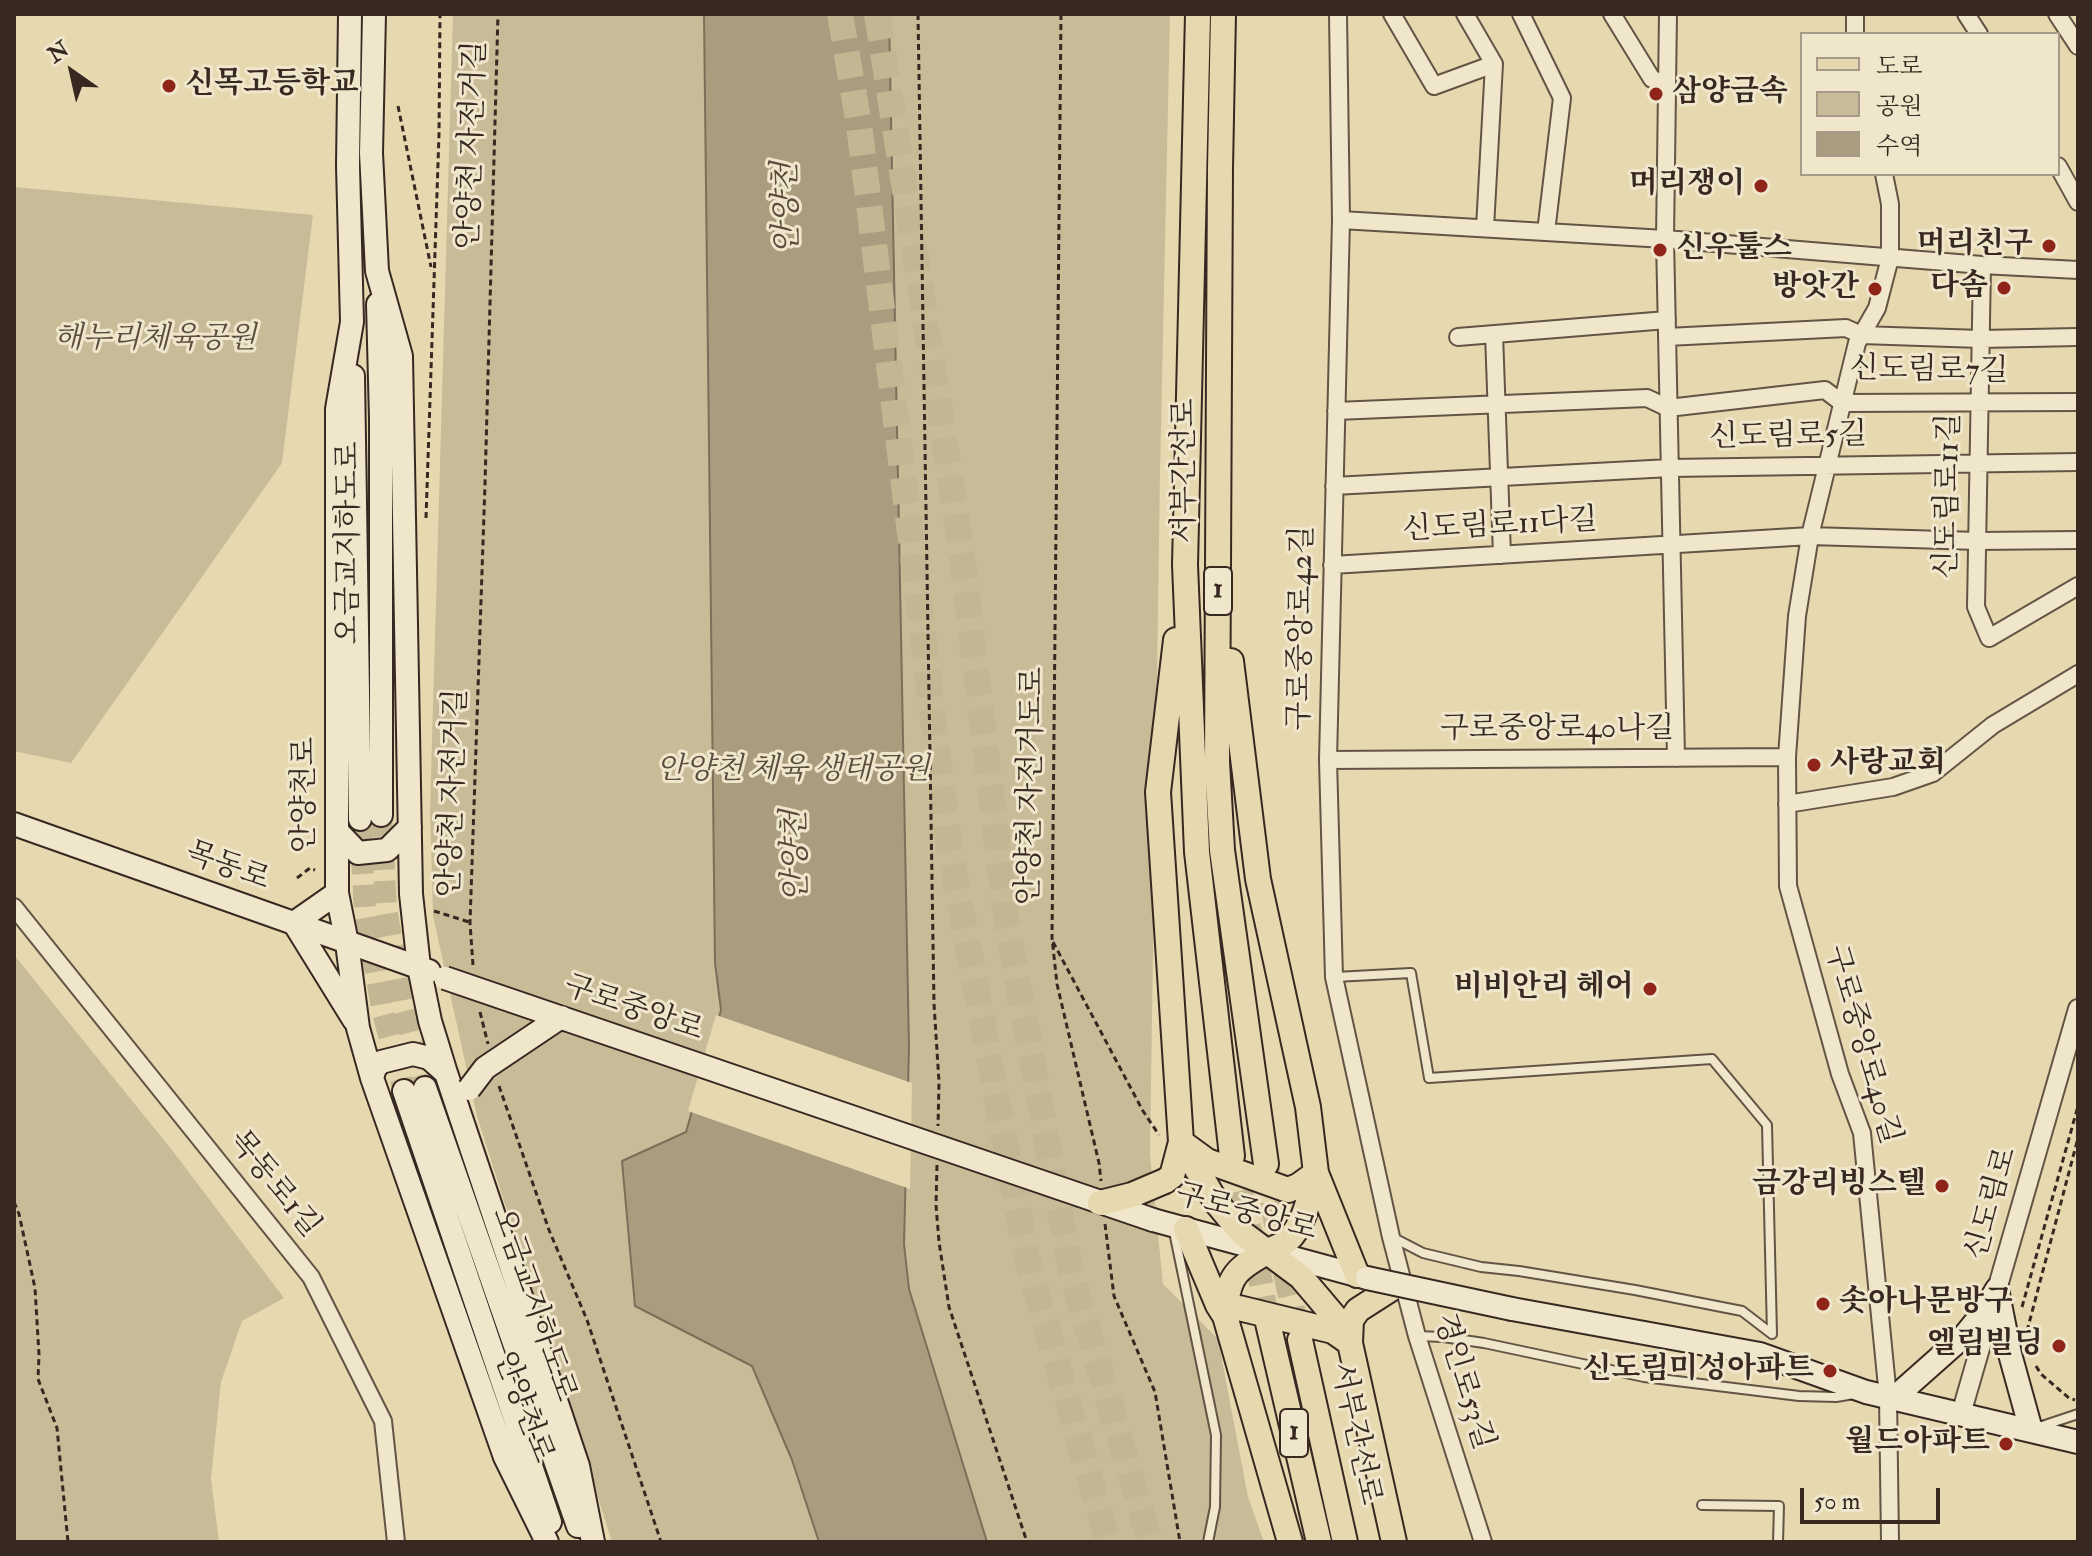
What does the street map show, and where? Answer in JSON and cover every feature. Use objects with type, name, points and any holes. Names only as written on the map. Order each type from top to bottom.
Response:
[{"type":"main road","name":"안양천로","points":[[350,14],[348,166],[352,322],[337,409],[337,893],[358,1028],[372,1078],[505,1457],[547,1542]]},
{"type":"main road","name":"안양천로","points":[[374,14],[371,153],[377,271],[401,356],[411,894],[419,967],[430,1021],[446,1073],[464,1099],[578,1466],[593,1542]]},
{"type":"main road","name":"서부간선로","points":[[1198,14],[1185,565],[1197,852],[1232,1156]]},
{"type":"main road","name":"서부간선로","points":[[1223,14],[1217,762],[1222,850],[1266,1164]]},
{"type":"main road","name":"오금교지하도로","points":[[352,322],[370,817],[381,419],[377,271]]},
{"type":"main road","points":[[1218,557],[1258,879],[1308,1107],[1316,1173],[1362,1277]]},
{"type":"main road","points":[[1102,1206],[1172,1176],[1170,1138],[1176,1096],[1158,792],[1185,565]]},
{"type":"main road","name":"목동로","points":[[14,824],[419,967]]},
{"type":"main road","points":[[337,831],[358,853],[387,850],[410,827]]},
{"type":"main road","points":[[337,893],[294,923],[358,1028]]},
{"type":"main road","name":"구로중앙로","points":[[419,967],[1102,1206],[1397,1285],[1760,1354],[1883,1396],[2078,1442]]},
{"type":"main road","points":[[464,1099],[485,1068],[561,1017]]},
{"type":"main road","points":[[372,1078],[381,1062],[413,1054],[429,1058],[446,1073]]},
{"type":"main road","name":"오금교지하도로","points":[[557,1542],[414,1089],[584,1542]]},
{"type":"main road","points":[[1170,1138],[1207,1161],[1288,1190],[1316,1173]]},
{"type":"main road","points":[[1170,1138],[1242,1233],[1301,1277],[1334,1316],[1350,1343]]},
{"type":"main road","points":[[1225,1316],[1226,1292],[1237,1270],[1286,1242],[1295,1232],[1316,1173]]},
{"type":"main road","points":[[1170,1225],[1225,1316],[1290,1542]]},
{"type":"main road","points":[[1394,1542],[1350,1343],[1351,1320],[1358,1310],[1397,1285]]},
{"type":"main road","points":[[1883,1396],[1965,1335],[1997,1289]]},
{"type":"main road","points":[[1997,1289],[2010,1354],[2031,1430]]},
{"type":"main road","points":[[1225,1316],[1232,1308],[1239,1308],[1333,1331],[1350,1343]]},
{"type":"main road","name":"서부간선로","points":[[1268,1323],[1319,1542]]},
{"type":"main road","name":"서부간선로","points":[[1300,1340],[1345,1542]]},
{"type":"street","name":"구로중앙로42길","points":[[1338,14],[1341,220],[1328,760],[1334,977],[1391,1237]]},
{"type":"street","points":[[1392,14],[1434,86],[1494,64]]},
{"type":"street","points":[[1465,14],[1494,64],[1485,228]]},
{"type":"street","points":[[1521,14],[1562,98],[1546,232]]},
{"type":"street","points":[[1612,14],[1652,79],[1667,84]]},
{"type":"street","points":[[1668,14],[1665,239],[1676,758]]},
{"type":"street","points":[[1966,14],[1978,32]]},
{"type":"street","points":[[2057,14],[2078,46]]},
{"type":"street","points":[[2060,170],[2078,202]]},
{"type":"street","name":"구로중앙로40길","points":[[1884,176],[1890,204],[1890,258],[1877,308],[1857,343],[1810,536],[1797,616],[1787,757],[1787,804],[1788,886],[1840,1074],[1862,1133],[1883,1396],[1890,1542]]},
{"type":"street","points":[[1341,220],[1665,239],[2078,270]]},
{"type":"street","name":"신도림로11길","points":[[1982,265],[1976,607],[1989,638],[2078,586]]},
{"type":"street","points":[[1458,337],[1667,320]]},
{"type":"street","points":[[1667,337],[1846,328],[1861,335],[1981,339],[2078,337]]},
{"type":"street","points":[[1494,334],[1502,555]]},
{"type":"street","name":"신도림로7길","points":[[1336,411],[1647,398],[1668,408],[1825,390],[1842,403],[2078,402]]},
{"type":"street","name":"신도림로5길","points":[[1334,486],[1670,468],[2078,462]]},
{"type":"street","name":"신도림로11다길","points":[[1332,565],[1810,536],[1978,541],[2078,540]]},
{"type":"street","points":[[1787,804],[1893,787],[1933,773],[1993,725],[2078,674]]},
{"type":"street","name":"구로중앙로40나길","points":[[1328,760],[1787,757]]},
{"type":"street","name":"목동로1길","points":[[14,907],[311,1277],[383,1421],[396,1542]]},
{"type":"street","name":"신도림로","points":[[1961,1414],[2078,1009]]},
{"type":"street","name":"경인로53길","points":[[1391,1237],[1417,1336],[1483,1542]]},
{"type":"lane","points":[[1334,977],[1411,973],[1429,1078],[1712,1059],[1767,1125],[1772,1334],[1742,1311],[1635,1290],[1481,1267],[1423,1253],[1391,1237]]},
{"type":"lane","points":[[1170,1225],[1216,1435],[1215,1507],[1208,1542]]},
{"type":"lane","points":[[1417,1336],[1484,1343],[1644,1377],[1799,1396],[1883,1396]]},
{"type":"lane","points":[[2031,1430],[2078,1414]]},
{"type":"lane","points":[[1702,1505],[1779,1506],[1778,1542]]},
{"type":"path","points":[[426,519],[440,14]]},
{"type":"path","name":"안양천 자전거길","points":[[474,977],[470,923],[498,14]]},
{"type":"path","points":[[918,14],[934,989],[939,1082]]},
{"type":"path","name":"안양천 자전거도로","points":[[1061,14],[1052,938],[1057,984],[1099,1163],[1114,1296],[1155,1392],[1180,1542]]},
{"type":"path","points":[[398,106],[433,275]]},
{"type":"path","points":[[297,878],[310,868],[323,873]]},
{"type":"path","points":[[426,908],[470,923]]},
{"type":"path","points":[[1052,938],[1143,1111],[1170,1138]]},
{"type":"path","points":[[478,1006],[489,1050]]},
{"type":"path","points":[[497,1080],[549,1230],[587,1320],[661,1542]]},
{"type":"path","points":[[2023,1305],[2078,1106]]},
{"type":"path","points":[[2027,1330],[2078,1138]]},
{"type":"path","points":[[14,1202],[35,1288],[38,1379],[57,1428],[68,1542]]},
{"type":"path","points":[[936,1205],[949,1307],[1027,1542]]},
{"type":"path","points":[[2035,1364],[2050,1382],[2069,1398],[2078,1401]]},
{"type":"green space","name":"안양천 체육 생태공원","points":[[453,14],[1170,14],[1150,1154],[1163,1284],[1218,1339],[1248,1497],[1264,1542],[612,1542],[477,1116],[433,916],[430,810]]},
{"type":"green space","name":"해누리체육공원","points":[[14,187],[313,215],[282,463],[71,763],[14,751]]},
{"type":"green space","points":[[14,955],[172,1150],[284,1298],[242,1321],[221,1382],[211,1479],[219,1542],[14,1542]]},
{"type":"water","name":"안양천","points":[[704,14],[889,14],[909,1048],[904,1244],[909,1289],[987,1542],[819,1542],[792,1460],[752,1366],[635,1306],[622,1161],[686,1132],[721,1010],[715,963]]},
{"type":"pier","points":[[716,1015],[912,1083],[910,1189],[688,1111]]},
{"type":"tunnel","points":[[840,14],[859,125],[949,845],[1027,1259],[1108,1542]]},
{"type":"tunnel","points":[[877,14],[959,534],[1007,924],[1071,1272],[1150,1542]]},
{"type":"tunnel","points":[[381,815],[386,909],[404,1009],[425,1088]]},
{"type":"tunnel","points":[[360,819],[365,912],[383,1013],[404,1091]]},
{"type":"tunnel","points":[[1232,1156],[1268,1323]]},
{"type":"tunnel","points":[[1267,1166],[1280,1251],[1300,1340]]},
{"type":"place","name":"신목고등학교","points":[[169,86]]},
{"type":"place","name":"삼양금속","points":[[1656,94]]},
{"type":"place","name":"머리쟁이","points":[[1761,186]]},
{"type":"place","name":"머리친구","points":[[2049,246]]},
{"type":"place","name":"신우툴스","points":[[1660,250]]},
{"type":"place","name":"다솜","points":[[2004,288]]},
{"type":"place","name":"방앗간","points":[[1875,289]]},
{"type":"place","name":"사랑교회","points":[[1814,765]]},
{"type":"place","name":"비비안리 헤어","points":[[1650,989]]},
{"type":"place","name":"금강리빙스텔","points":[[1942,1186]]},
{"type":"place","name":"솟아나문방구","points":[[1823,1304]]},
{"type":"place","name":"엘림빌딩","points":[[2059,1346]]},
{"type":"place","name":"신도림미성아파트","points":[[1830,1371]]},
{"type":"place","name":"월드아파트","points":[[2006,1444]]}]
